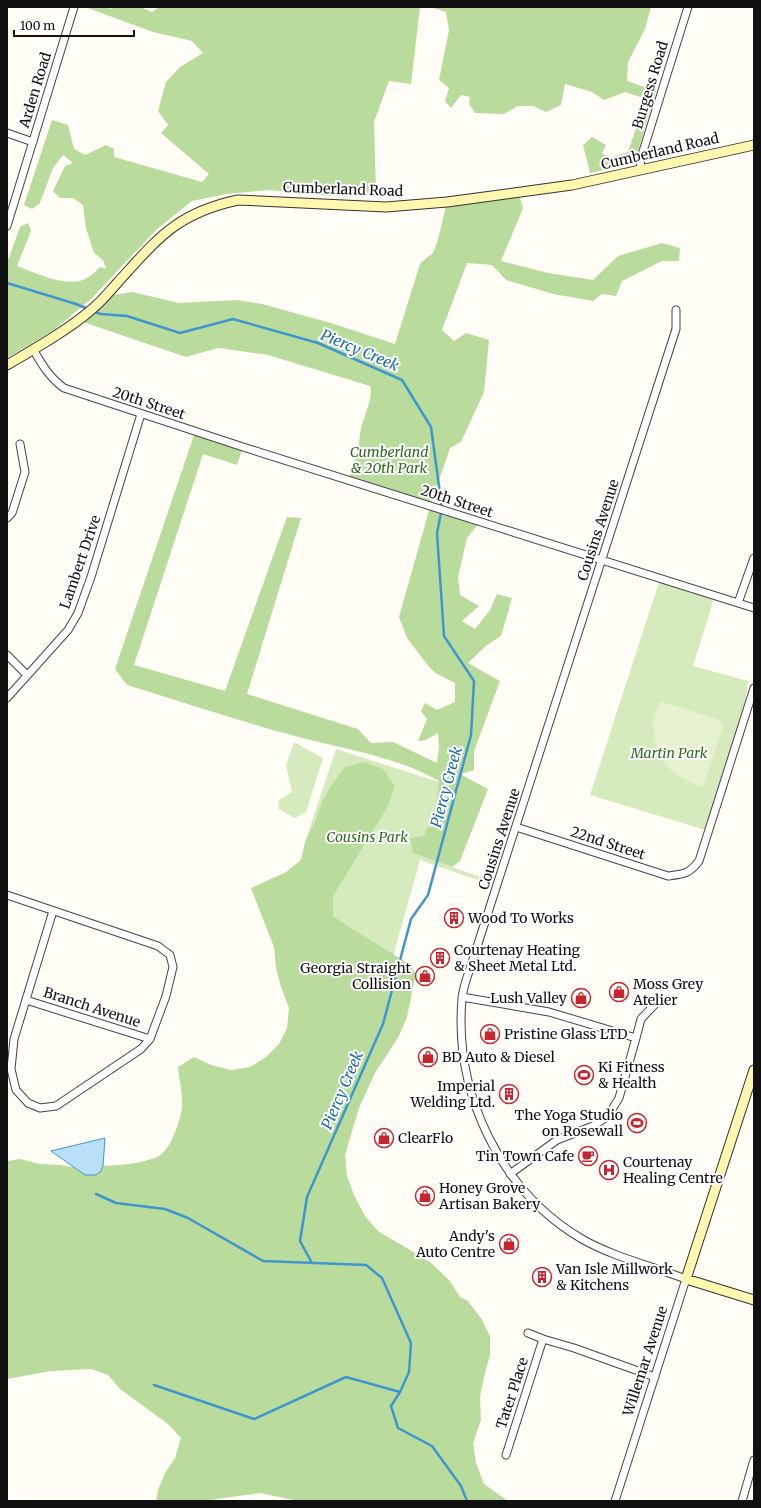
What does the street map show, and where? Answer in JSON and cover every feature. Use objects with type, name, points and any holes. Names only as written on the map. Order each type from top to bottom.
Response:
[{"type":"street","name":"Arden Road","points":[[7,226],[74,7]]},
{"type":"street","name":"Burgess Road","points":[[642,170],[640,161],[688,7]]},
{"type":"street","points":[[7,133],[33,142]]},
{"type":"street","name":"Cumberland Road","points":[[7,365],[34,349],[91,310],[158,238],[174,225],[216,204],[238,200],[386,207],[447,202],[572,185],[754,144]]},
{"type":"street","name":"Cousins Avenue","points":[[676,310],[676,329],[462,997],[461,1019],[464,1060],[471,1092],[489,1139],[510,1174],[531,1200],[559,1223],[582,1239],[616,1254],[686,1279]]},
{"type":"street","name":"20th Street","points":[[34,349],[47,373],[54,381],[64,388],[432,507],[754,608]]},
{"type":"street","name":"Lambert Drive","points":[[7,698],[68,630],[78,612],[91,577],[141,414]]},
{"type":"street","points":[[7,518],[12,513],[25,472],[20,444]]},
{"type":"street","points":[[738,603],[754,558]]},
{"type":"street","points":[[7,655],[27,675]]},
{"type":"street","name":"22nd Street","points":[[516,827],[668,876],[682,875],[692,870],[699,861],[754,688]]},
{"type":"street","points":[[7,895],[158,946],[170,955],[173,967],[166,996],[150,1039],[141,1049],[56,1106],[40,1108],[28,1103],[16,1090],[11,1069],[14,1039],[53,911]]},
{"type":"street","points":[[462,997],[548,1012],[636,1038]]},
{"type":"street","name":"Branch Avenue","points":[[26,1000],[150,1039]]},
{"type":"street","points":[[510,1174],[557,1140],[593,1126],[608,1116],[619,1098],[641,1019],[658,1000]]},
{"type":"street","name":"Willemar Avenue","points":[[615,1501],[754,1070]]},
{"type":"street","points":[[686,1279],[754,1300]]},
{"type":"street","points":[[528,1333],[655,1377]]},
{"type":"street","name":"Tater Place","points":[[506,1455],[543,1339]]},
{"type":"street","points":[[742,1501],[754,1460]]},
{"type":"green space","points":[[85,7],[106,7],[111,9],[115,7],[140,7],[152,12],[159,7],[420,7],[411,84],[389,81],[374,122],[376,193],[331,196],[269,190],[226,194],[192,201],[156,230],[92,298],[54,330],[7,358],[7,263],[20,227],[28,223],[31,231],[17,266],[52,279],[71,282],[87,278],[100,267],[106,269],[103,260],[94,253],[86,228],[83,205],[73,198],[60,198],[53,191],[65,166],[73,163],[63,155],[53,168],[40,203],[32,209],[24,205],[52,120],[68,125],[74,149],[85,155],[106,145],[114,149],[114,157],[202,182],[209,174],[161,133],[168,125],[158,111],[166,82],[180,67],[203,53],[192,41],[153,32]]},
{"type":"green space","points":[[430,7],[651,7],[645,29],[628,62],[627,81],[656,91],[634,164],[590,173],[583,145],[592,137],[606,145],[602,153],[609,158],[628,152],[646,99],[625,92],[604,100],[592,92],[565,84],[561,105],[546,112],[533,106],[518,106],[504,114],[475,113],[469,104],[470,97],[461,95],[451,108],[445,101],[449,88],[439,80],[449,30],[446,12]]},
{"type":"green space","name":"Cumberland & 20th Park","points":[[518,192],[523,208],[501,261],[548,273],[593,280],[618,256],[662,243],[680,248],[679,261],[662,261],[622,281],[616,296],[602,294],[593,301],[553,294],[506,280],[492,265],[467,263],[442,330],[454,341],[466,333],[489,340],[484,392],[461,442],[450,448],[430,506],[480,522],[467,538],[458,577],[460,595],[479,606],[462,621],[475,629],[490,610],[497,594],[512,598],[501,636],[487,645],[468,663],[500,681],[474,751],[474,770],[460,774],[488,789],[460,861],[452,867],[413,853],[410,838],[424,836],[436,805],[439,781],[422,772],[387,759],[274,730],[127,685],[115,669],[195,432],[243,447],[237,465],[203,454],[134,665],[225,691],[287,517],[301,518],[247,694],[358,729],[371,743],[393,742],[437,763],[439,747],[438,733],[426,740],[418,741],[427,719],[421,711],[425,703],[437,710],[455,702],[455,683],[437,674],[429,667],[407,638],[399,617],[430,507],[349,480],[358,449],[361,428],[370,400],[370,386],[268,355],[218,348],[186,357],[77,320],[106,296],[132,292],[179,303],[237,300],[262,304],[331,323],[395,344],[420,264],[432,254],[434,250],[441,229],[447,202]]},
{"type":"green space","name":"Martin Park","points":[[660,579],[715,595],[693,666],[748,681],[742,727],[709,831],[590,795]]},
{"type":"green space","points":[[660,701],[720,720],[723,727],[703,787],[677,775],[666,765],[659,754],[655,741],[653,722]]},
{"type":"green space","points":[[294,742],[323,758],[306,812],[295,818],[278,809],[279,800],[292,792],[286,765]]},
{"type":"green space","name":"Cousins Park","points":[[336,749],[442,783],[422,856],[483,878],[481,881],[420,860],[391,964],[301,938],[305,842]]},
{"type":"green space","points":[[365,762],[383,769],[395,786],[388,806],[333,896],[333,916],[409,964],[416,974],[407,1017],[399,1036],[375,1073],[359,1108],[345,1155],[347,1176],[354,1195],[365,1216],[378,1231],[430,1262],[449,1280],[461,1298],[467,1300],[481,1318],[490,1336],[490,1355],[480,1397],[481,1420],[473,1443],[476,1463],[484,1484],[508,1501],[298,1501],[260,1493],[203,1501],[156,1501],[158,1490],[165,1473],[175,1458],[181,1438],[168,1424],[120,1389],[108,1375],[91,1369],[51,1371],[7,1379],[7,1161],[20,1159],[40,1164],[101,1171],[103,1166],[137,1163],[157,1157],[166,1149],[174,1135],[181,1113],[182,1097],[178,1067],[194,1057],[211,1065],[231,1070],[250,1067],[266,1057],[279,1044],[287,1028],[289,1008],[276,968],[274,947],[251,888],[286,872],[301,860],[305,842],[315,822],[322,802],[332,784],[345,767]]},
{"type":"water","points":[[105,1138],[103,1166],[101,1171],[96,1175],[85,1175],[51,1151]]},
{"type":"waterway","name":"Piercy Creek","points":[[7,283],[88,309]]},
{"type":"waterway","name":"Piercy Creek","points":[[92,311],[101,314],[127,316],[180,333],[233,319],[318,343],[402,380],[431,427],[442,508],[437,533],[444,636],[474,681],[471,735],[428,895],[411,919],[383,1024],[307,1197],[300,1241],[312,1263]]},
{"type":"waterway","name":"Piercy Creek","points":[[96,1194],[116,1203],[165,1209],[188,1218],[263,1261],[366,1265],[382,1278],[411,1343],[409,1372],[400,1392],[391,1406],[398,1428],[432,1446],[461,1486],[467,1501]]},
{"type":"waterway","points":[[154,1385],[254,1419],[346,1377],[400,1392]]},
{"type":"place","name":"Wood To Works","points":[[454,918]]},
{"type":"place","name":"Courtenay Heating & Sheet Metal Ltd.","points":[[440,958]]},
{"type":"place","name":"Georgia Straight Collision","points":[[425,976]]},
{"type":"place","name":"Moss Grey Atelier","points":[[619,992]]},
{"type":"place","name":"Lush Valley","points":[[581,998]]},
{"type":"place","name":"Pristine Glass LTD","points":[[490,1034]]},
{"type":"place","name":"BD Auto & Diesel","points":[[428,1057]]},
{"type":"place","name":"Ki Fitness & Health","points":[[584,1075]]},
{"type":"place","name":"Imperial Welding Ltd.","points":[[509,1094]]},
{"type":"place","name":"The Yoga Studio on Rosewall","points":[[637,1123]]},
{"type":"place","name":"ClearFlo","points":[[384,1138]]},
{"type":"place","name":"Tin Town Cafe","points":[[588,1156]]},
{"type":"place","name":"Courtenay Healing Centre","points":[[609,1170]]},
{"type":"place","name":"Honey Grove Artisan Bakery","points":[[425,1196]]},
{"type":"place","name":"Andy's Auto Centre","points":[[509,1244]]},
{"type":"place","name":"Van Isle Millwork & Kitchens","points":[[542,1277]]}]
